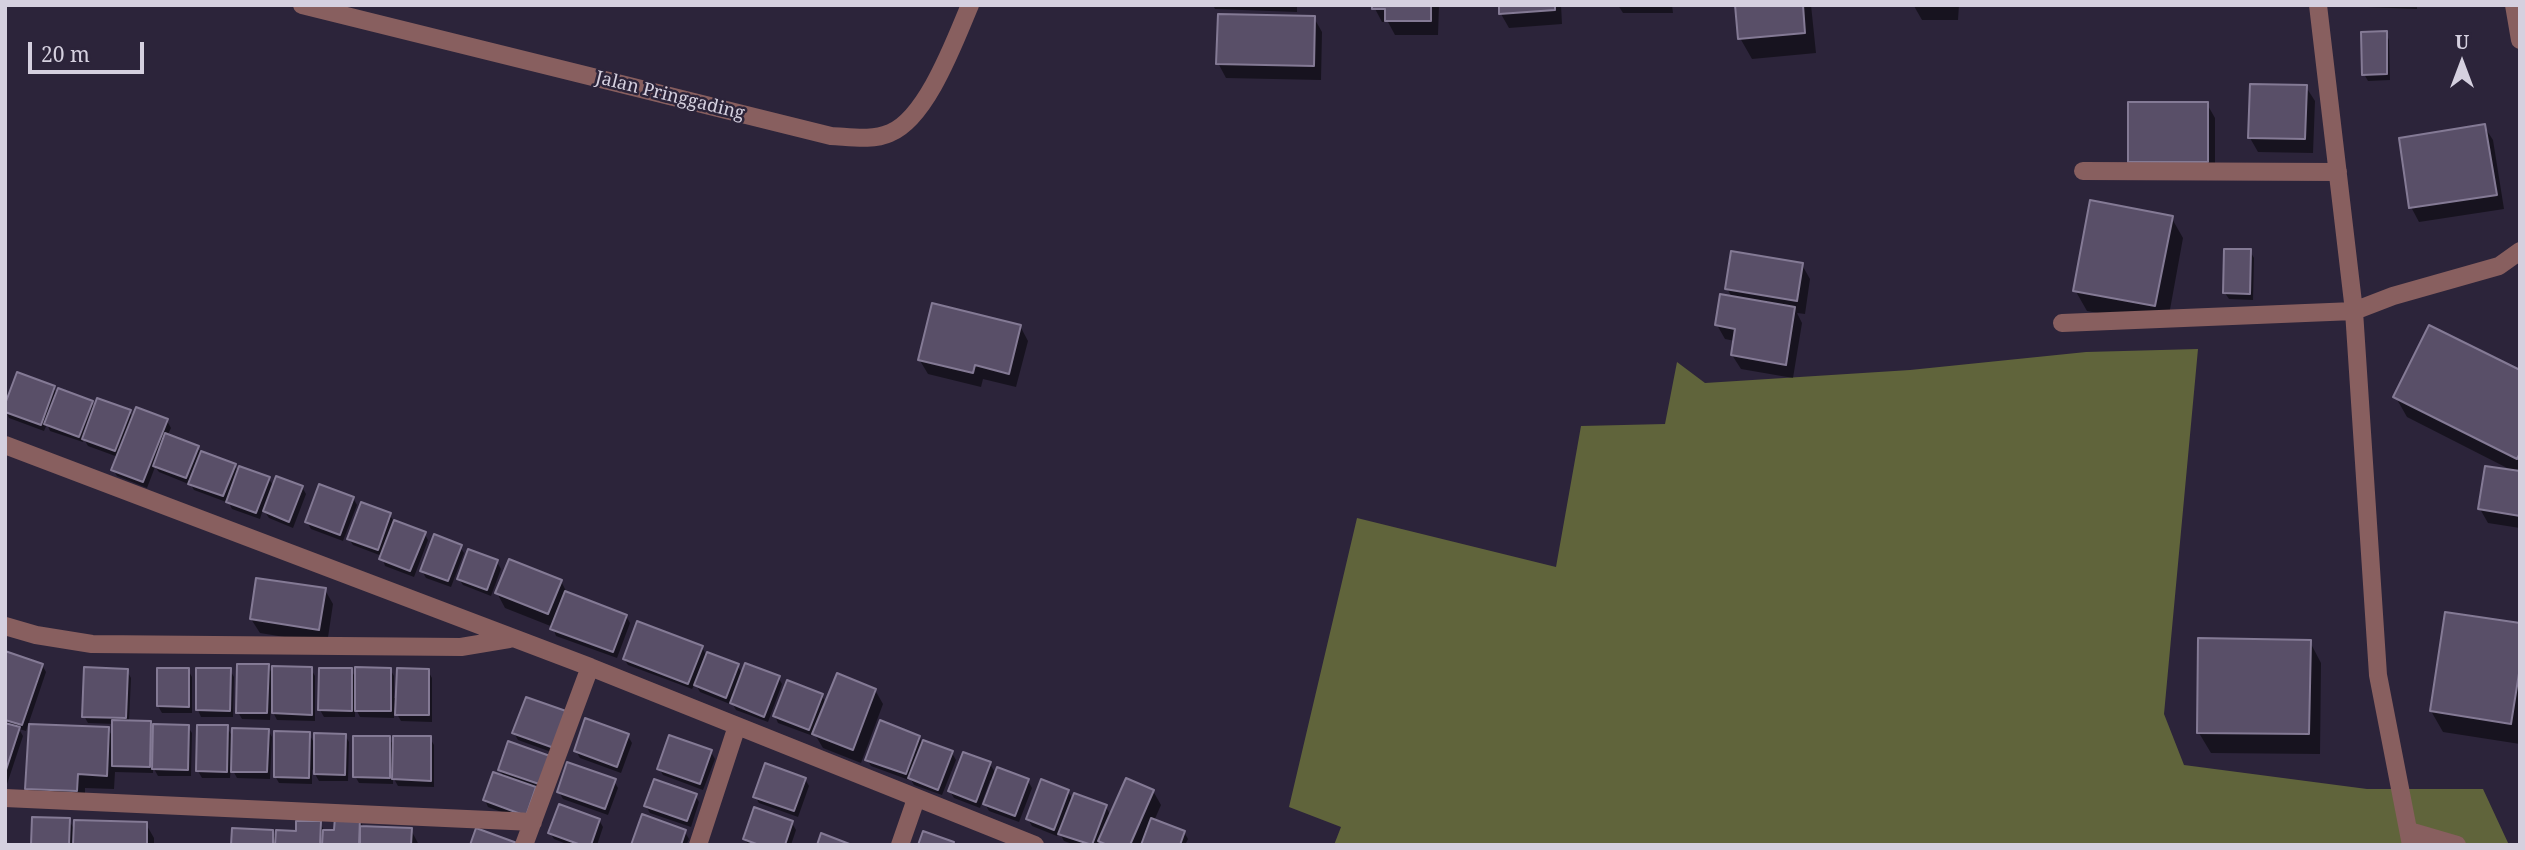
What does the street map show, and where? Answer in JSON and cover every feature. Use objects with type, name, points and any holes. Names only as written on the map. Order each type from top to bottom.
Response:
[{"type":"street","name":"Jalan Pringgading","points":[[302,5],[831,136],[870,138],[890,133],[906,124],[938,79],[970,5]]},
{"type":"street","points":[[2318,5],[2354,311],[2378,675],[2410,838],[2457,845]]},
{"type":"street","points":[[2514,5],[2520,40]]},
{"type":"street","points":[[2083,171],[2338,172]]},
{"type":"street","points":[[2062,323],[2354,311],[2393,296],[2499,266],[2520,251]]},
{"type":"street","points":[[5,445],[590,667],[1035,845]]},
{"type":"street","points":[[5,626],[36,635],[92,644],[461,647],[512,638]]},
{"type":"street","points":[[524,845],[590,667]]},
{"type":"street","points":[[698,845],[737,726]]},
{"type":"street","points":[[5,798],[533,822]]},
{"type":"street","points":[[900,845],[916,799]]},
{"type":"green space","points":[[2198,349],[2164,714],[2184,765],[2367,789],[2483,789],[2509,845],[1334,845],[1341,827],[1289,807],[1357,518],[1556,567],[1581,426],[1665,424],[1677,362],[1705,383],[1910,370],[2086,352]]},
{"type":"building","points":[[1372,5],[1431,5],[1431,21],[1385,21],[1385,9],[1372,9]]},
{"type":"building","points":[[1499,5],[1555,5],[1555,10],[1499,14]]},
{"type":"building","points":[[1735,5],[1803,5],[1805,33],[1738,39]]},
{"type":"building","points":[[1218,14],[1315,16],[1314,66],[1216,64]]},
{"type":"building","points":[[2387,31],[2387,74],[2362,75],[2361,32]]},
{"type":"building","points":[[2250,84],[2307,85],[2305,139],[2248,138]]},
{"type":"building","points":[[2128,102],[2208,102],[2208,162],[2128,162]]},
{"type":"building","points":[[2485,124],[2497,195],[2409,208],[2399,138]]},
{"type":"building","points":[[2090,200],[2173,216],[2155,306],[2073,291]]},
{"type":"building","points":[[2224,249],[2251,249],[2250,294],[2223,293]]},
{"type":"building","points":[[1731,251],[1803,263],[1797,301],[1725,289]]},
{"type":"building","points":[[1720,294],[1795,307],[1786,365],[1731,355],[1735,329],[1715,325]]},
{"type":"building","points":[[932,303],[1021,325],[1009,374],[975,365],[973,373],[918,360]]},
{"type":"building","points":[[2429,325],[2520,370],[2520,453],[2517,459],[2393,397]]},
{"type":"building","points":[[17,372],[55,386],[41,425],[5,412],[5,404]]},
{"type":"building","points":[[58,388],[93,401],[79,437],[44,424]]},
{"type":"building","points":[[97,398],[131,410],[115,451],[82,439]]},
{"type":"building","points":[[136,407],[168,419],[143,482],[111,470]]},
{"type":"building","points":[[165,433],[199,446],[186,478],[153,466]]},
{"type":"building","points":[[201,451],[236,464],[223,496],[188,484]]},
{"type":"building","points":[[239,466],[270,477],[256,513],[226,502]]},
{"type":"building","points":[[2485,466],[2520,471],[2520,516],[2478,509]]},
{"type":"building","points":[[276,476],[303,486],[289,522],[263,511]]},
{"type":"building","points":[[319,484],[354,497],[340,535],[305,522]]},
{"type":"building","points":[[361,502],[391,513],[378,550],[347,539]]},
{"type":"building","points":[[394,520],[426,532],[410,571],[379,559]]},
{"type":"building","points":[[434,534],[462,545],[448,581],[420,571]]},
{"type":"building","points":[[468,549],[498,560],[487,590],[457,579]]},
{"type":"building","points":[[509,559],[562,580],[548,614],[495,593]]},
{"type":"building","points":[[256,578],[326,588],[319,630],[250,619]]},
{"type":"building","points":[[565,591],[627,615],[613,652],[550,629]]},
{"type":"building","points":[[2445,612],[2520,623],[2520,667],[2511,724],[2430,711]]},
{"type":"building","points":[[637,621],[703,646],[688,684],[623,659]]},
{"type":"building","points":[[2198,638],[2311,640],[2309,734],[2197,733]]},
{"type":"building","points":[[5,651],[43,664],[22,725],[5,720]]},
{"type":"building","points":[[707,652],[739,664],[726,698],[694,685]]},
{"type":"building","points":[[745,663],[780,676],[764,717],[730,703]]},
{"type":"building","points":[[237,664],[269,664],[267,713],[236,713]]},
{"type":"building","points":[[272,666],[312,667],[312,715],[272,713]]},
{"type":"building","points":[[84,667],[128,669],[126,718],[82,717]]},
{"type":"building","points":[[355,667],[391,668],[391,711],[355,711]]},
{"type":"building","points":[[157,668],[189,668],[189,707],[157,706]]},
{"type":"building","points":[[196,668],[231,668],[230,711],[196,710]]},
{"type":"building","points":[[319,668],[352,668],[352,711],[318,710]]},
{"type":"building","points":[[397,668],[429,669],[429,715],[395,715]]},
{"type":"building","points":[[837,673],[876,689],[853,750],[812,734]]},
{"type":"building","points":[[787,680],[823,694],[809,730],[773,716]]},
{"type":"building","points":[[526,697],[566,711],[554,748],[512,733]]},
{"type":"building","points":[[585,718],[629,734],[617,767],[574,751]]},
{"type":"building","points":[[112,720],[151,721],[150,767],[112,766]]},
{"type":"building","points":[[880,720],[920,736],[906,774],[865,760]]},
{"type":"building","points":[[5,723],[20,727],[5,773]]},
{"type":"building","points":[[29,724],[109,727],[107,776],[78,774],[77,791],[25,789]]},
{"type":"building","points":[[153,724],[189,725],[188,770],[152,769]]},
{"type":"building","points":[[197,725],[228,725],[227,772],[196,771]]},
{"type":"building","points":[[232,728],[269,729],[267,772],[231,772]]},
{"type":"building","points":[[274,731],[310,732],[309,778],[274,777]]},
{"type":"building","points":[[314,733],[346,734],[345,775],[314,774]]},
{"type":"building","points":[[669,735],[712,750],[700,784],[657,769]]},
{"type":"building","points":[[353,736],[390,736],[390,778],[353,777]]},
{"type":"building","points":[[393,736],[431,736],[431,781],[392,779]]},
{"type":"building","points":[[923,740],[953,751],[938,790],[908,778]]},
{"type":"building","points":[[508,741],[550,756],[539,784],[498,770]]},
{"type":"building","points":[[963,752],[991,762],[976,802],[948,791]]},
{"type":"building","points":[[567,762],[616,779],[605,809],[557,792]]},
{"type":"building","points":[[765,763],[806,778],[794,811],[753,797]]},
{"type":"building","points":[[997,767],[1029,779],[1015,816],[983,804]]},
{"type":"building","points":[[493,772],[536,787],[526,816],[483,800]]},
{"type":"building","points":[[1126,778],[1154,790],[1130,845],[1107,845],[1098,841]]},
{"type":"building","points":[[654,779],[697,794],[687,821],[644,806]]},
{"type":"building","points":[[1041,779],[1069,790],[1054,830],[1026,819]]},
{"type":"building","points":[[1074,793],[1107,805],[1092,845],[1058,834]]},
{"type":"building","points":[[559,804],[600,819],[591,845],[581,845],[548,833]]},
{"type":"building","points":[[754,807],[793,821],[785,845],[759,845],[743,839]]},
{"type":"building","points":[[642,814],[686,830],[681,845],[631,845]]},
{"type":"building","points":[[32,817],[70,818],[69,845],[31,845]]},
{"type":"building","points":[[335,817],[360,818],[359,845],[322,845],[323,830],[334,830]]},
{"type":"building","points":[[1151,818],[1185,831],[1180,845],[1141,845]]},
{"type":"building","points":[[74,820],[147,822],[147,845],[73,845]]},
{"type":"building","points":[[296,821],[321,821],[320,845],[275,845],[276,830],[296,831]]},
{"type":"building","points":[[360,826],[412,828],[411,845],[360,845]]},
{"type":"building","points":[[232,828],[273,830],[273,845],[231,845]]},
{"type":"building","points":[[476,828],[517,843],[470,845]]},
{"type":"building","points":[[923,831],[954,842],[953,845],[918,845]]},
{"type":"building","points":[[821,833],[852,845],[817,845]]}]
